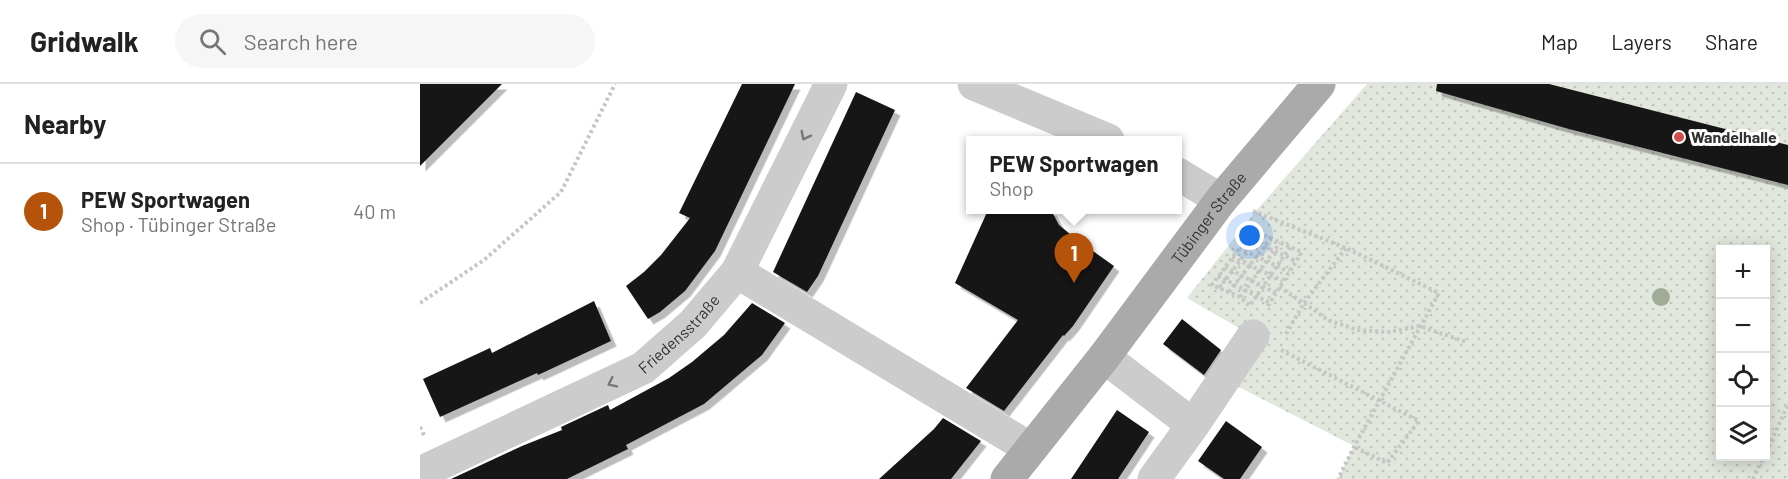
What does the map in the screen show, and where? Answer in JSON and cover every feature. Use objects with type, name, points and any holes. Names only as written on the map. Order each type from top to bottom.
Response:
[{"type":"main road","name":"Tübinger Straße","points":[[1007,479],[1104,357],[1221,200],[1319,84]]},
{"type":"street","name":"Friedensstraße","points":[[420,473],[643,368],[693,324],[736,272],[831,84]]},
{"type":"street","points":[[974,84],[1007,90],[1098,136]]},
{"type":"street","points":[[1182,176],[1221,200]]},
{"type":"street","points":[[736,272],[1031,449]]},
{"type":"street","points":[[1154,479],[1193,425],[1260,322]]},
{"type":"street","points":[[1104,357],[1193,425]]},
{"type":"path","points":[[420,303],[484,260],[561,192],[615,84]]},
{"type":"path","points":[[1221,200],[1346,248],[1439,293],[1338,479]]},
{"type":"path","points":[[1219,288],[1261,234],[1302,252],[1260,322]]},
{"type":"path","points":[[1296,261],[1247,238],[1212,285],[1240,297],[1260,322],[1381,400],[1419,421],[1387,464],[1354,447]]},
{"type":"path","points":[[1229,292],[1270,239]]},
{"type":"path","points":[[1240,297],[1280,243]]},
{"type":"path","points":[[1260,322],[1257,296],[1290,247]]},
{"type":"path","points":[[1239,248],[1289,272]]},
{"type":"path","points":[[1260,322],[1304,303],[1346,248]]},
{"type":"path","points":[[1232,257],[1283,281]]},
{"type":"path","points":[[1225,267],[1276,293]]},
{"type":"path","points":[[1218,276],[1270,303]]},
{"type":"path","points":[[1279,287],[1328,320],[1358,330],[1389,332],[1420,326],[1466,342]]},
{"type":"path","points":[[1770,443],[1788,405]]},
{"type":"path","points":[[1753,479],[1762,461]]},
{"type":"shaded area","points":[[1367,84],[1788,84],[1788,479],[1338,479],[1354,446],[1237,386],[1253,336],[1187,298],[1255,212]]},
{"type":"building","points":[[420,84],[502,84],[420,166]]},
{"type":"building","points":[[742,84],[795,84],[715,251],[685,291],[648,319],[626,286],[661,255],[690,218],[679,213]]},
{"type":"building","name":"Wandelhalle","points":[[1437,84],[1549,84],[1788,145],[1788,185],[1569,129],[1436,91]]},
{"type":"building","points":[[856,92],[895,110],[818,276],[807,292],[773,272]]},
{"type":"building","points":[[986,214],[1053,214],[1059,225],[1114,266],[1073,326],[1063,335],[1004,411],[966,388],[1018,320],[955,283]]},
{"type":"building","points":[[594,301],[611,341],[440,417],[423,379],[490,348],[492,353]]},
{"type":"building","points":[[752,303],[785,323],[762,355],[704,404],[626,445],[628,449],[567,479],[451,479],[562,430],[561,427],[608,405],[610,410],[669,378],[724,335]]},
{"type":"building","points":[[1182,319],[1221,350],[1204,375],[1163,344]]},
{"type":"building","points":[[1117,410],[1149,432],[1118,479],[1071,479]]},
{"type":"building","points":[[943,418],[981,441],[951,479],[879,479],[934,429]]},
{"type":"building","points":[[1226,421],[1262,447],[1240,479],[1224,479],[1198,461]]},
{"type":"place","name":"Wandelhalle","points":[[1679,137]]},
{"type":"place","name":"PEW Sportwagen","points":[[1074,283]]}]
